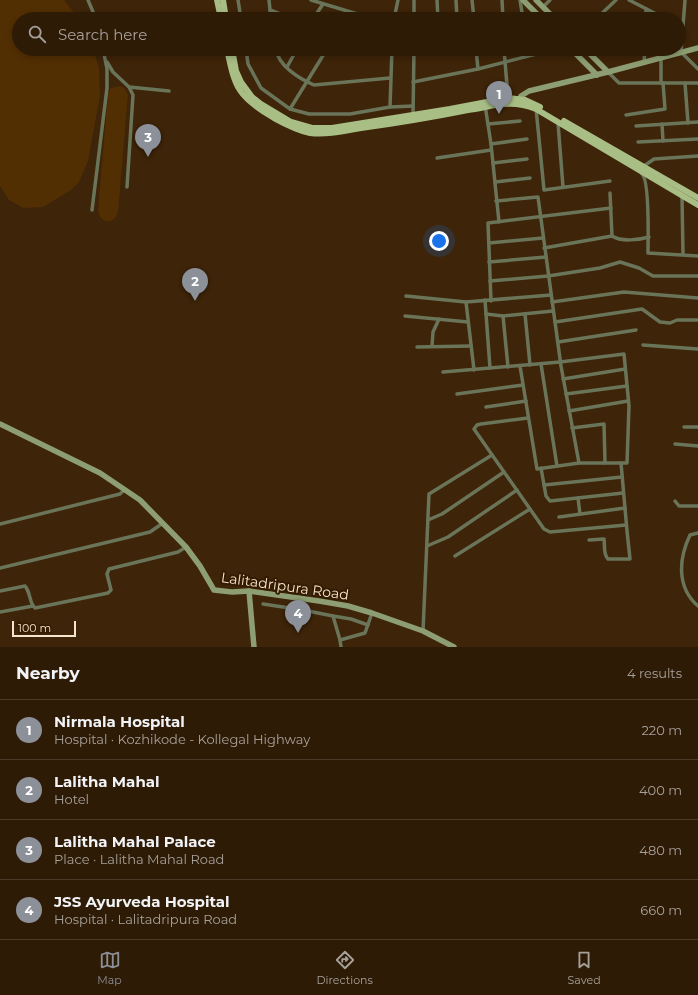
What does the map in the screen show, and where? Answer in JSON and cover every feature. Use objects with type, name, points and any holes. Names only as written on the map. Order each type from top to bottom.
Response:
[{"type":"main road","points":[[217,0],[220,12]]},
{"type":"main road","points":[[223,0],[225,12]]},
{"type":"main road","points":[[229,56],[235,83],[249,101],[289,126],[306,132],[338,132],[399,123],[485,105],[508,98],[537,107],[643,168],[682,196],[698,205]]},
{"type":"main road","points":[[233,56],[236,71],[246,90],[261,104],[291,122],[312,128],[332,128],[413,115],[519,101]]},
{"type":"main road","points":[[537,107],[558,122],[698,198]]},
{"type":"street","points":[[88,0],[93,12]]},
{"type":"street","points":[[238,0],[240,12]]},
{"type":"street","points":[[269,0],[270,10],[275,12]]},
{"type":"street","points":[[311,0],[349,12]]},
{"type":"street","points":[[395,12],[398,0]]},
{"type":"street","points":[[414,0],[414,12]]},
{"type":"street","points":[[438,0],[438,12]]},
{"type":"street","points":[[456,0],[457,12]]},
{"type":"street","points":[[472,0],[473,12]]},
{"type":"street","points":[[502,0],[503,12]]},
{"type":"street","points":[[521,0],[522,12]]},
{"type":"street","points":[[521,0],[534,12]]},
{"type":"street","points":[[536,0],[548,12]]},
{"type":"street","points":[[543,7],[550,0]]},
{"type":"street","points":[[603,12],[616,0]]},
{"type":"street","points":[[629,0],[652,12]]},
{"type":"street","points":[[683,12],[685,0]]},
{"type":"street","points":[[318,12],[323,4]]},
{"type":"street","points":[[686,51],[698,48]]},
{"type":"street","points":[[247,56],[248,64],[262,88],[290,109],[309,114],[350,114],[390,106],[413,106]]},
{"type":"street","points":[[277,56],[287,67],[303,80],[314,85],[390,78]]},
{"type":"street","points":[[287,67],[293,56]]},
{"type":"street","points":[[290,109],[323,56]]},
{"type":"street","points":[[390,106],[392,56]]},
{"type":"street","points":[[413,115],[414,56]]},
{"type":"street","points":[[477,56],[478,69]]},
{"type":"street","points":[[505,56],[508,98]]},
{"type":"street","points":[[413,82],[478,69],[526,56]]},
{"type":"street","points":[[578,56],[596,75]]},
{"type":"street","points":[[592,56],[619,83],[698,83]]},
{"type":"street","points":[[644,56],[644,62]]},
{"type":"street","points":[[519,101],[520,96],[529,91],[668,56]]},
{"type":"street","points":[[685,56],[698,68]]},
{"type":"street","points":[[105,57],[113,72],[129,87],[133,95],[127,187]]},
{"type":"street","points":[[92,210],[107,88],[107,69],[105,57]]},
{"type":"street","points":[[626,115],[665,108],[661,58]]},
{"type":"street","points":[[685,83],[688,123]]},
{"type":"street","points":[[129,87],[169,91]]},
{"type":"street","points":[[485,105],[491,144],[499,222]]},
{"type":"street","points":[[537,107],[544,190]]},
{"type":"street","points":[[488,124],[520,121]]},
{"type":"street","points":[[558,122],[563,187]]},
{"type":"street","points":[[636,126],[698,122]]},
{"type":"street","points":[[662,124],[663,141]]},
{"type":"street","points":[[491,144],[527,139]]},
{"type":"street","points":[[638,142],[698,139]]},
{"type":"street","points":[[437,158],[491,150]]},
{"type":"street","points":[[698,156],[654,159],[640,172],[645,176],[648,197],[648,253],[698,256]]},
{"type":"street","points":[[493,164],[527,159]]},
{"type":"street","points":[[495,182],[530,178]]},
{"type":"street","points":[[496,202],[538,197],[544,190],[610,181]]},
{"type":"street","points":[[610,193],[612,236]]},
{"type":"street","points":[[682,196],[683,254]]},
{"type":"street","points":[[538,197],[560,362],[579,463]]},
{"type":"street","points":[[491,301],[488,223],[611,208]]},
{"type":"street","points":[[544,248],[612,236],[617,239],[640,239],[648,237]]},
{"type":"street","points":[[489,243],[543,238]]},
{"type":"street","points":[[490,262],[546,257]]},
{"type":"street","points":[[490,281],[548,276],[600,268],[620,262],[639,268],[653,276],[698,276]]},
{"type":"street","points":[[552,302],[624,292],[698,298]]},
{"type":"street","points":[[406,296],[466,302],[551,295]]},
{"type":"street","points":[[485,300],[490,368]]},
{"type":"street","points":[[466,302],[474,370]]},
{"type":"street","points":[[555,322],[642,309],[660,322],[670,323],[677,320],[698,320]]},
{"type":"street","points":[[486,314],[503,316],[553,311]]},
{"type":"street","points":[[525,314],[530,365]]},
{"type":"street","points":[[405,316],[468,322]]},
{"type":"street","points":[[503,316],[508,367]]},
{"type":"street","points":[[432,346],[433,332],[440,319]]},
{"type":"street","points":[[558,342],[636,330]]},
{"type":"street","points":[[643,345],[698,349]]},
{"type":"street","points":[[417,346],[471,346]]},
{"type":"street","points":[[443,372],[541,364],[624,354],[628,401],[626,463],[579,463],[536,469],[520,366]]},
{"type":"street","points":[[541,364],[557,466]]},
{"type":"street","points":[[563,379],[625,369]]},
{"type":"street","points":[[457,394],[523,385]]},
{"type":"street","points":[[566,394],[627,386]]},
{"type":"street","points":[[569,411],[628,401]]},
{"type":"street","points":[[486,407],[526,402]]},
{"type":"street","points":[[528,418],[477,425],[474,429],[544,529],[550,532],[626,525]]},
{"type":"street","name":"Lalitadripura Road","points":[[0,424],[77,460],[100,473],[140,500],[186,547],[200,566],[214,590],[232,592],[249,591],[348,606],[423,631],[454,647]]},
{"type":"street","points":[[572,428],[604,424],[605,463]]},
{"type":"street","points":[[684,427],[698,427]]},
{"type":"street","points":[[675,444],[698,446]]},
{"type":"street","points":[[423,631],[429,494],[492,455]]},
{"type":"street","points":[[589,540],[597,538],[604,539],[604,553],[608,559],[630,559],[621,463]]},
{"type":"street","points":[[541,468],[546,496],[550,501],[623,493]]},
{"type":"street","points":[[428,520],[442,514],[504,472]]},
{"type":"street","points":[[544,485],[622,477]]},
{"type":"street","points":[[0,524],[120,494],[124,489]]},
{"type":"street","points":[[427,546],[448,537],[517,490]]},
{"type":"street","points":[[578,498],[580,514]]},
{"type":"street","points":[[675,501],[679,506],[698,506]]},
{"type":"street","points":[[559,517],[625,508]]},
{"type":"street","points":[[455,556],[530,509]]},
{"type":"street","points":[[0,568],[150,532],[163,523]]},
{"type":"street","points":[[698,533],[690,535],[686,543],[681,577],[683,586],[698,606]]},
{"type":"street","points":[[0,612],[32,606],[35,608],[108,593],[110,590],[107,574],[109,569],[178,552],[186,547]]},
{"type":"street","points":[[0,591],[25,586],[29,590],[32,606]]},
{"type":"street","points":[[249,591],[254,647]]},
{"type":"street","points":[[263,604],[351,619],[368,625]]},
{"type":"street","points":[[340,640],[365,633],[372,613]]},
{"type":"street","points":[[334,616],[341,647]]},
{"type":"shaded area","points":[[0,0],[64,0],[73,12],[12,12],[12,56],[95,56],[99,68],[100,95],[88,161],[79,182],[71,190],[43,207],[23,208],[9,200],[0,186]]},
{"type":"shaded area","points":[[121,86],[125,89],[128,95],[118,211],[114,219],[107,221],[101,218],[98,210],[108,94],[111,88]]},
{"type":"place","name":"Nirmala Hospital","points":[[499,114]]},
{"type":"place","name":"Lalitha Mahal Palace","points":[[148,157]]},
{"type":"place","name":"Lalitha Mahal","points":[[195,301]]},
{"type":"place","name":"JSS Ayurveda Hospital","points":[[298,633]]}]
